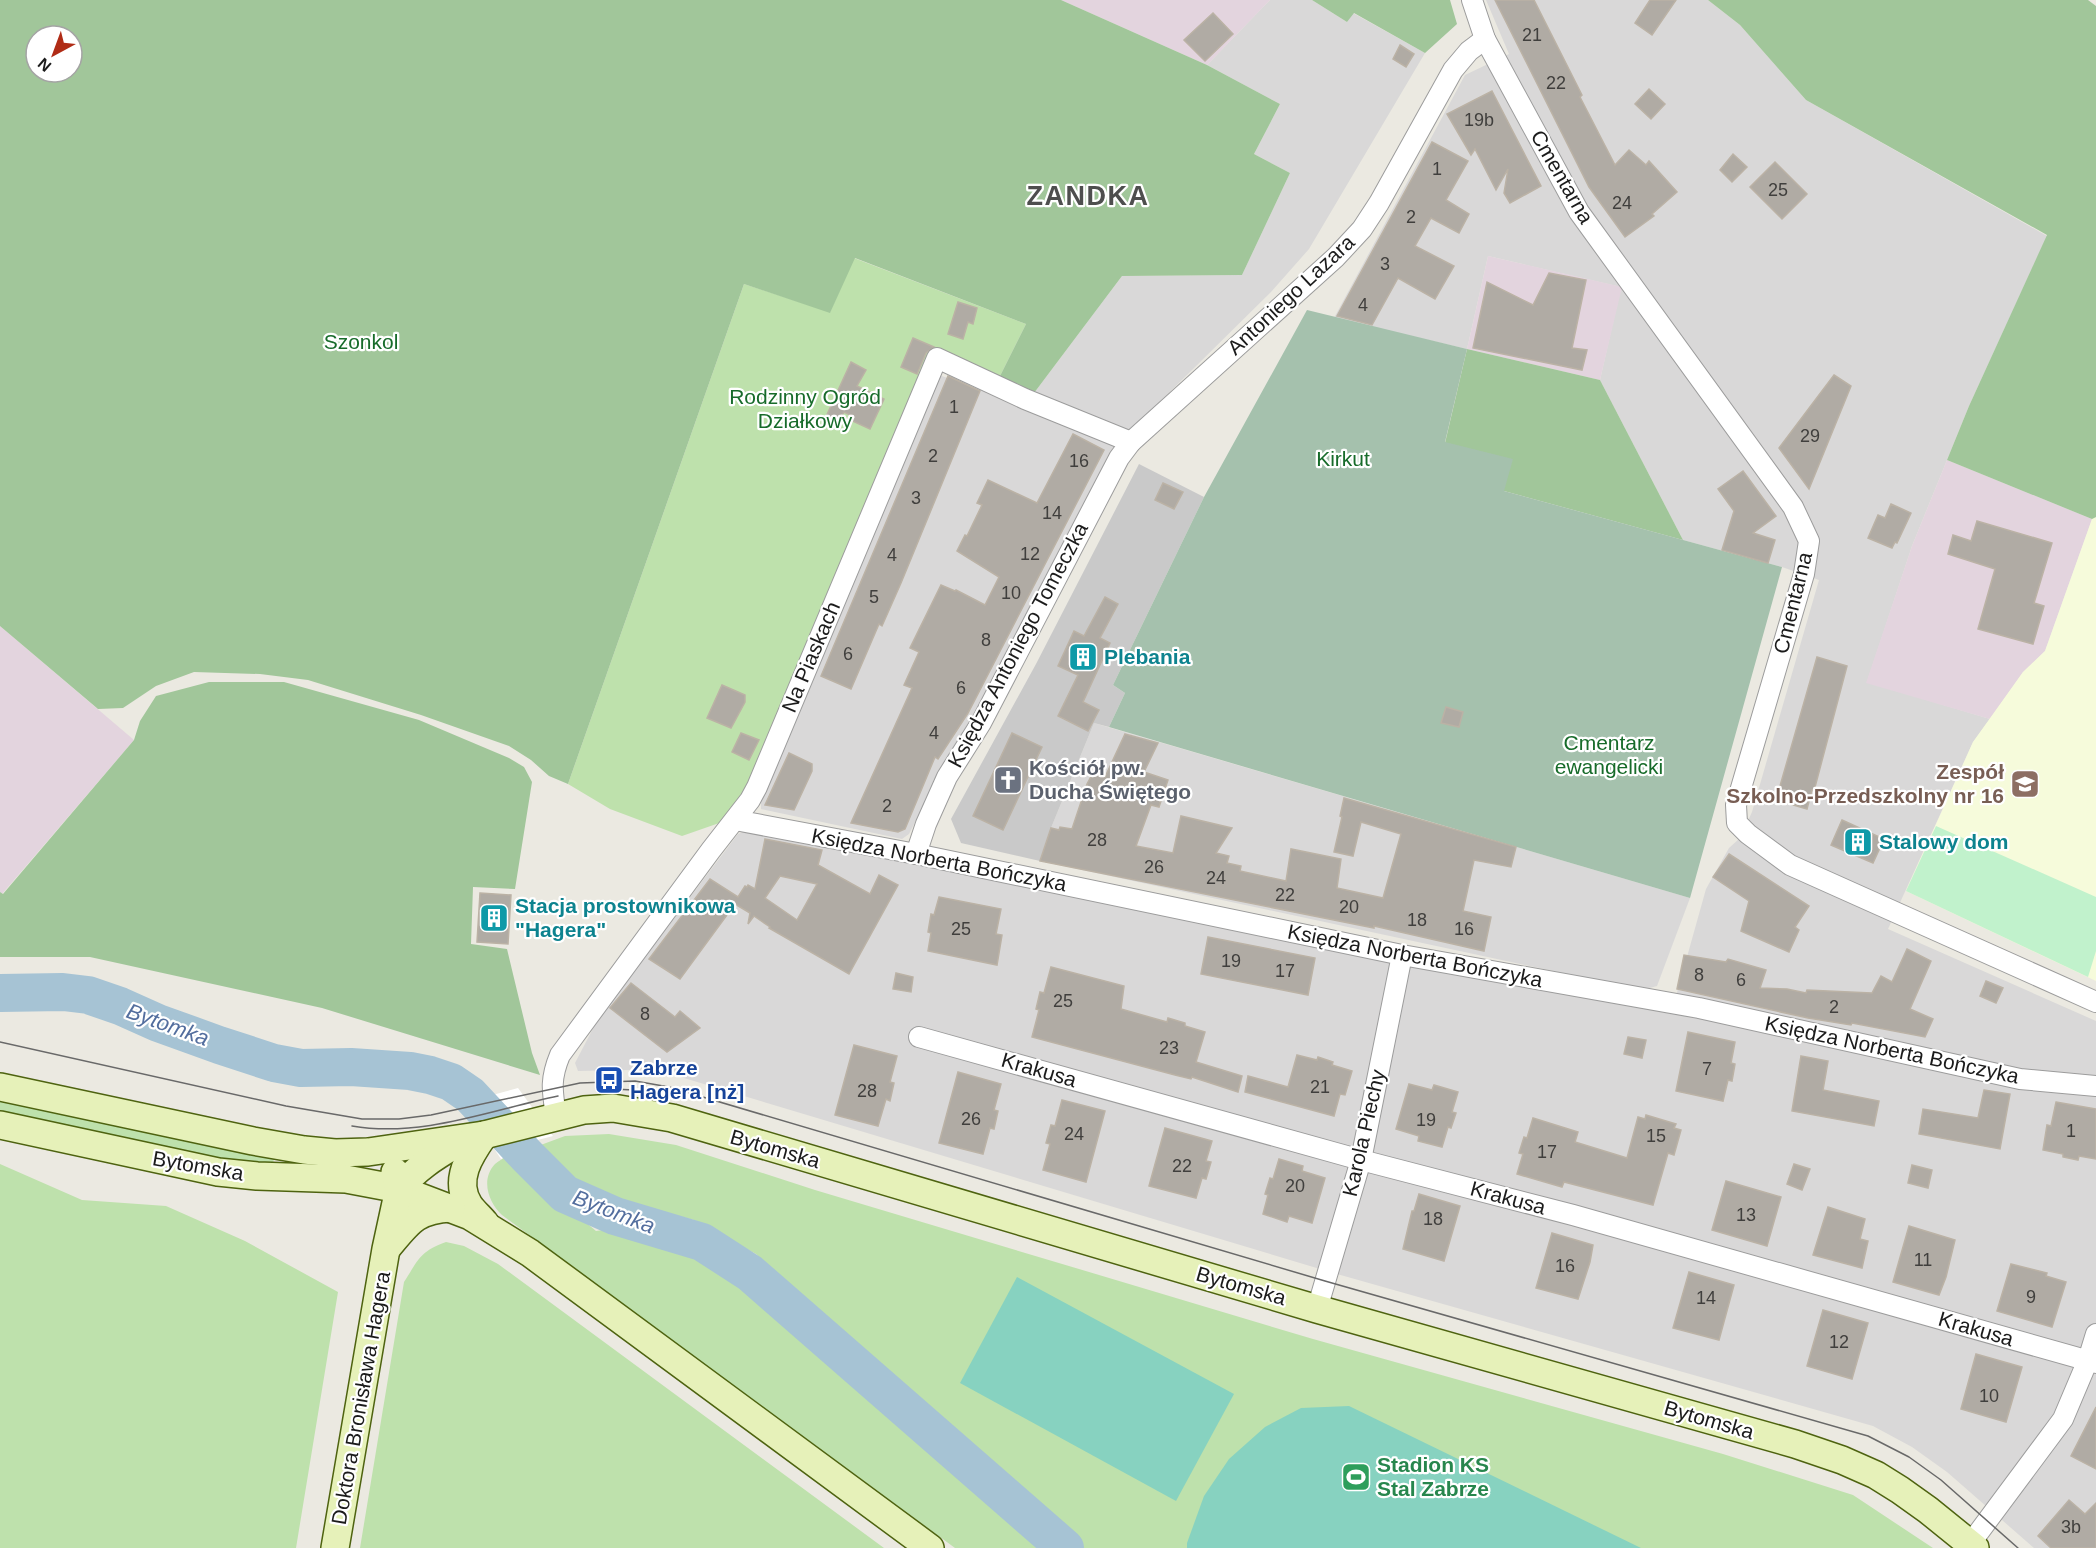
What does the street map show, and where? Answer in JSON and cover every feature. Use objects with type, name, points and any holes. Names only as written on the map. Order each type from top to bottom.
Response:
[{"type":"street","name":"Cmentarna","points":[[1472,0],[1485,39],[1579,212],[1793,507],[1809,541],[1804,574],[1736,805],[1737,823],[1790,866],[2096,1002]]},
{"type":"street","name":"Antoniego Lazara","points":[[1131,442],[1336,256],[1362,229],[1453,70],[1469,51],[1485,39]]},
{"type":"street","name":"Na Piaskach","points":[[548,1118],[553,1072],[560,1055],[757,788],[937,358],[1025,399],[1131,442]]},
{"type":"street","name":"Księdza Antoniego Tomeczka","points":[[916,854],[946,777],[981,723],[1119,458],[1131,442]]},
{"type":"street","name":"Księdza Norberta Bończyka","points":[[735,820],[916,854],[1402,955],[1699,1008],[2020,1078],[2096,1086]]},
{"type":"street","name":"Karola Piechy","points":[[1317,1309],[1361,1160],[1402,955]]},
{"type":"street","name":"Krakusa","points":[[919,1037],[1361,1160],[1573,1215],[2092,1361]]},
{"type":"street","name":"Bytomska","points":[[0,1087],[304,1150],[335,1153],[368,1152],[475,1137],[584,1110],[613,1108],[672,1118],[1317,1309],[1795,1444],[1842,1460],[1900,1490],[1972,1546]]},
{"type":"street","name":"Bytomska","points":[[0,1125],[218,1172],[256,1176],[346,1179],[399,1189],[451,1208],[487,1225],[530,1253],[930,1548]]},
{"type":"street","name":"Bytomska","points":[[399,1189],[410,1175],[426,1162],[475,1137]]},
{"type":"street","name":"Bytomska","points":[[475,1137],[464,1168],[463,1188],[468,1203],[487,1225]]},
{"type":"street","points":[[368,1152],[385,1160],[395,1172],[399,1189]]},
{"type":"street","name":"Doktora Bronisława Hagera","points":[[335,1548],[386,1249],[399,1189]]},
{"type":"street","name":"Doktora Bronisława Hagera","points":[[386,1249],[406,1225],[421,1213],[434,1209],[451,1208]]},
{"type":"street","points":[[1972,1546],[2063,1419],[2092,1361],[2096,1334]]},
{"type":"shaded area","points":[[1061,0],[1270,0],[1207,65]]},
{"type":"shaded area","points":[[1270,0],[1312,0],[1347,22],[1353,13],[1425,53],[1309,249],[1271,292],[1113,448],[973,718],[909,834],[902,839],[761,809],[761,796],[936,374],[1025,405],[1122,276],[1242,275],[1290,173],[1254,154],[1280,104],[1207,65]]},
{"type":"shaded area","points":[[1486,0],[1708,0],[1740,25],[1806,100],[2047,236],[1969,406],[1912,546],[1867,682],[1990,719],[1973,742],[1888,929],[2096,1021],[2096,1548],[2034,1548],[1947,1472],[1912,1447],[1873,1426],[1330,1272],[674,1075],[629,1070],[578,1071],[575,1063],[599,1017],[738,834],[748,830],[1671,1014],[1706,889],[1729,848],[1740,838],[1752,812],[1819,580],[1782,567],[1683,540],[1600,380],[1621,287],[1488,256],[1467,349],[1334,318],[1465,75],[1509,54]]},
{"type":"shaded area","points":[[1488,256],[1622,287],[1600,380],[1467,349]]},
{"type":"shaded area","points":[[1947,460],[2092,519],[2045,651],[2023,672],[1990,719],[1866,683],[1912,546]]},
{"type":"shaded area","points":[[1139,464],[1204,497],[1113,685],[1125,693],[1109,727],[1094,723],[1040,861],[961,843],[951,819],[1036,664]]},
{"type":"shaded area","name":"Zespół Szkolno-Przedszkolny nr 16","points":[[2096,517],[2096,981],[1906,891],[1973,742],[2023,672],[2045,651],[2092,519]]},
{"type":"shaded area","points":[[0,626],[134,740],[2,894],[0,892]]},
{"type":"shaded area","points":[[1094,723],[1690,898],[1657,986],[1642,990],[1040,861]]},
{"type":"shaded area","points":[[1936,826],[2096,897],[2096,951],[2088,977],[1906,891]]},
{"type":"shaded area","points":[[1017,1277],[1234,1394],[1176,1501],[960,1383]]},
{"type":"shaded area","name":"Stadion KS Stal Zabrze","points":[[1349,1406],[1641,1548],[1187,1548],[1204,1496],[1229,1459],[1265,1427],[1301,1408]]},
{"type":"green space","name":"Szonkol","points":[[0,0],[1061,0],[1207,65],[1280,104],[1254,154],[1290,173],[1242,275],[1122,276],[1025,405],[996,384],[1026,324],[855,258],[830,313],[744,284],[568,784],[549,776],[531,760],[509,746],[421,715],[308,680],[260,674],[194,672],[156,686],[123,708],[98,709],[0,626]]},
{"type":"green space","points":[[1312,0],[1450,0],[1457,24],[1425,53],[1354,13],[1347,22]]},
{"type":"green space","points":[[1708,0],[2088,0],[2096,6],[2096,517],[2092,519],[1947,460],[1969,406],[2047,235],[1806,100],[1740,25]]},
{"type":"green space","name":"Rodzinny Ogród Działkowy","points":[[854,258],[1026,324],[996,384],[931,362],[745,814],[682,836],[610,809],[568,784],[744,284],[830,312]]},
{"type":"green space","points":[[1307,310],[1467,349],[1445,442],[1513,459],[1504,491],[1782,567],[1690,898],[1109,727],[1125,693],[1113,685],[1204,497]]},
{"type":"green space","points":[[1467,349],[1600,380],[1683,540],[1504,491],[1445,443]]},
{"type":"green space","points":[[209,682],[284,682],[419,720],[509,758],[524,767],[532,782],[515,889],[473,887],[471,944],[507,949],[532,1053],[540,1075],[322,1008],[90,957],[0,957],[0,892],[3,894],[134,740],[140,721],[156,696]]},
{"type":"green space","points":[[0,1099],[274,1157],[273,1166],[220,1160],[0,1113]]},
{"type":"green space","points":[[609,1134],[676,1145],[815,1190],[1313,1339],[1723,1454],[1853,1495],[1933,1548],[1080,1548],[756,1254],[694,1220],[657,1210],[590,1198],[538,1146],[565,1136]]},
{"type":"green space","points":[[507,1156],[596,1231],[630,1226],[679,1241],[735,1272],[796,1321],[1045,1548],[955,1548],[502,1215],[490,1198],[487,1184],[490,1170]]},
{"type":"green space","points":[[0,1164],[82,1200],[166,1206],[245,1241],[338,1292],[296,1548],[0,1548]]},
{"type":"green space","points":[[446,1242],[464,1246],[498,1264],[884,1548],[360,1548],[404,1282],[425,1253]]},
{"type":"pier","points":[[518,1088],[553,1136],[534,1141],[501,1159],[463,1103]]},
{"type":"building","points":[[1495,0],[1534,0],[1615,165],[1629,150],[1646,165],[1649,161],[1677,192],[1652,214],[1654,216],[1625,237],[1589,187]]},
{"type":"building","points":[[1650,0],[1676,0],[1652,35],[1635,23]]},
{"type":"building","points":[[1213,13],[1233,34],[1205,61],[1184,40]]},
{"type":"building","points":[[1400,45],[1414,54],[1406,67],[1393,59]]},
{"type":"building","points":[[1649,89],[1665,104],[1651,119],[1635,104]]},
{"type":"building","points":[[1492,91],[1541,186],[1510,203],[1504,193],[1508,169],[1496,190],[1475,149],[1471,155],[1447,114]]},
{"type":"building","points":[[1432,142],[1468,161],[1446,200],[1469,214],[1459,233],[1431,218],[1415,246],[1454,266],[1435,299],[1398,278],[1372,325],[1337,316]]},
{"type":"building","points":[[1733,154],[1747,167],[1732,182],[1720,170]]},
{"type":"building","points":[[1775,162],[1807,194],[1782,219],[1750,187]]},
{"type":"building","points":[[1549,273],[1586,280],[1572,348],[1587,350],[1582,370],[1473,348],[1487,282],[1533,305]]},
{"type":"building","points":[[958,302],[977,308],[973,324],[968,322],[963,339],[948,334]]},
{"type":"building","points":[[913,338],[934,347],[926,353],[917,374],[901,367]]},
{"type":"building","points":[[851,362],[866,370],[857,386],[884,399],[870,429],[848,419],[850,415],[844,412],[837,425],[825,419]]},
{"type":"building","points":[[1834,375],[1851,386],[1809,489],[1779,448]]},
{"type":"building","points":[[948,376],[980,391],[901,583],[882,626],[879,624],[851,689],[821,676]]},
{"type":"building","points":[[1073,434],[1104,450],[968,713],[938,759],[935,757],[905,829],[898,832],[851,823],[912,688],[904,685],[919,652],[910,648],[941,585],[985,605],[999,577],[957,551],[982,505],[977,503],[988,480],[1037,503]]},
{"type":"building","points":[[1743,471],[1776,516],[1753,533],[1775,540],[1768,563],[1722,550],[1734,511],[1718,489]]},
{"type":"building","points":[[1163,483],[1183,492],[1174,509],[1155,500]]},
{"type":"building","points":[[1891,504],[1911,513],[1897,543],[1895,542],[1892,548],[1868,538],[1878,515],[1885,518]]},
{"type":"building","points":[[1977,521],[2052,543],[2034,603],[2044,606],[2033,644],[1978,629],[1995,569],[1948,554],[1953,535],[1971,541]]},
{"type":"building","points":[[1105,597],[1118,604],[1100,638],[1110,643],[1083,702],[1099,710],[1088,731],[1058,716],[1078,675],[1058,666],[1074,631],[1084,636]]},
{"type":"building","points":[[1817,657],[1847,666],[1814,791],[1812,790],[1807,809],[1776,800]]},
{"type":"building","points":[[722,685],[745,695],[745,702],[731,728],[707,718]]},
{"type":"building","points":[[1446,707],[1463,712],[1459,727],[1441,723]]},
{"type":"building","points":[[741,733],[759,740],[749,760],[732,752]]},
{"type":"building","name":"Kościół pw. Ducha Świętego","points":[[1012,733],[1042,747],[1003,830],[973,816]]},
{"type":"building","points":[[1125,734],[1158,743],[1144,772],[1168,780],[1159,807],[1151,805],[1136,846],[1173,853],[1181,816],[1232,828],[1216,853],[1229,856],[1227,863],[1241,866],[1240,871],[1286,881],[1291,849],[1341,859],[1337,888],[1383,898],[1401,834],[1361,822],[1353,856],[1334,852],[1344,798],[1516,847],[1511,867],[1474,860],[1463,911],[1491,917],[1484,951],[1374,926],[1374,928],[1040,861],[1051,828],[1072,829],[1093,773],[1105,777]]},
{"type":"building","points":[[789,753],[812,764],[812,771],[794,810],[765,805]]},
{"type":"building","name":"Stalowy dom","points":[[1842,820],[1884,839],[1873,863],[1831,845]]},
{"type":"building","points":[[765,839],[822,850],[818,865],[870,894],[879,875],[898,885],[849,974],[769,928],[754,916],[748,924],[750,913],[735,904],[680,979],[649,959],[710,879],[738,897],[745,886],[748,885],[755,889]],"holes":[[[780,876],[817,884],[797,920],[765,898]]]},
{"type":"building","points":[[1729,854],[1809,906],[1795,927],[1799,930],[1789,952],[1741,931],[1749,901],[1713,877]]},
{"type":"building","name":"Stacja prostownikowa \"Hagera\"","points":[[480,893],[511,895],[508,944],[477,942]]},
{"type":"building","points":[[939,897],[1001,909],[996,934],[1002,935],[997,965],[928,951],[931,914],[934,915]]},
{"type":"building","points":[[1208,937],[1315,958],[1308,995],[1201,974]]},
{"type":"building","points":[[1907,949],[1931,961],[1910,1009],[1933,1019],[1925,1037],[1852,1023],[1851,1025],[1808,1018],[1677,989],[1684,955],[1726,962],[1728,959],[1766,970],[1760,988],[1787,989],[1806,993],[1807,990],[1872,993],[1881,976],[1892,982]]},
{"type":"building","points":[[1051,967],[1124,986],[1121,1009],[1167,1022],[1168,1018],[1205,1032],[1196,1062],[1242,1076],[1238,1092],[1192,1077],[1191,1079],[1032,1037],[1039,1010],[1036,1009],[1040,992],[1044,993]]},
{"type":"building","points":[[896,973],[913,977],[911,992],[893,989]]},
{"type":"building","points":[[1986,981],[2003,988],[1996,1003],[1980,996]]},
{"type":"building","points":[[631,983],[675,1017],[680,1011],[700,1028],[667,1052],[610,1008]]},
{"type":"building","points":[[1688,1032],[1735,1042],[1731,1063],[1735,1064],[1732,1081],[1728,1080],[1723,1101],[1676,1091]]},
{"type":"building","points":[[1628,1037],[1646,1040],[1642,1058],[1624,1054]]},
{"type":"building","points":[[854,1045],[897,1056],[890,1082],[894,1083],[890,1101],[886,1099],[878,1126],[835,1115]]},
{"type":"building","points":[[1297,1055],[1317,1060],[1318,1057],[1333,1062],[1332,1065],[1352,1071],[1345,1095],[1340,1094],[1334,1116],[1245,1092],[1248,1076],[1288,1087]]},
{"type":"building","points":[[1801,1056],[1828,1061],[1823,1090],[1879,1101],[1874,1126],[1792,1111]]},
{"type":"building","points":[[958,1072],[1001,1084],[994,1110],[998,1111],[994,1129],[990,1128],[983,1154],[939,1143]]},
{"type":"building","points":[[1409,1084],[1432,1090],[1434,1085],[1458,1092],[1452,1112],[1456,1113],[1451,1128],[1448,1127],[1442,1147],[1418,1141],[1419,1136],[1396,1129]]},
{"type":"building","points":[[1984,1090],[2010,1094],[2000,1149],[1919,1134],[1923,1109],[1978,1118]]},
{"type":"building","points":[[1062,1100],[1105,1111],[1086,1182],[1043,1170],[1050,1144],[1046,1143],[1051,1125],[1055,1126]]},
{"type":"building","points":[[2056,1102],[2096,1109],[2096,1159],[2079,1156],[2078,1160],[2043,1150],[2047,1125],[2051,1126]]},
{"type":"building","points":[[1646,1115],[1676,1124],[1674,1128],[1681,1130],[1674,1155],[1668,1153],[1653,1205],[1564,1182],[1562,1187],[1517,1174],[1523,1154],[1519,1153],[1524,1137],[1527,1138],[1533,1118],[1578,1132],[1575,1142],[1627,1158],[1638,1117],[1645,1119]]},
{"type":"building","points":[[1165,1128],[1212,1141],[1206,1161],[1211,1162],[1206,1179],[1202,1178],[1196,1198],[1149,1186]]},
{"type":"building","points":[[1279,1159],[1303,1166],[1302,1171],[1325,1178],[1312,1223],[1289,1216],[1287,1222],[1263,1214],[1268,1195],[1265,1194],[1270,1178],[1273,1179]]},
{"type":"building","points":[[1794,1164],[1810,1169],[1802,1190],[1787,1184]]},
{"type":"building","points":[[1912,1165],[1932,1170],[1928,1188],[1908,1183]]},
{"type":"building","points":[[1726,1181],[1781,1197],[1767,1246],[1712,1230]]},
{"type":"building","points":[[1419,1194],[1460,1206],[1444,1261],[1403,1249],[1412,1211],[1414,1211]]},
{"type":"building","points":[[1828,1207],[1865,1219],[1860,1239],[1868,1241],[1862,1268],[1813,1255]]},
{"type":"building","points":[[1909,1226],[1955,1240],[1939,1295],[1893,1282]]},
{"type":"building","points":[[1552,1233],[1593,1245],[1578,1299],[1536,1288]]},
{"type":"building","points":[[2011,1264],[2047,1273],[2046,1276],[2066,1282],[2052,1327],[1997,1311]]},
{"type":"building","points":[[1689,1272],[1734,1285],[1719,1340],[1673,1328]]},
{"type":"building","points":[[1823,1310],[1868,1323],[1852,1379],[1807,1366]]},
{"type":"building","points":[[1976,1354],[2022,1367],[2006,1422],[1961,1409]]},
{"type":"building","points":[[2096,1407],[2096,1469],[2071,1456]]},
{"type":"building","points":[[2069,1500],[2085,1514],[2096,1503],[2096,1548],[2051,1548],[2038,1536]]},
{"type":"waterway","name":"Bytomka","points":[[0,993],[63,992],[88,995],[158,1023],[274,1063],[301,1068],[351,1067],[410,1071],[451,1082],[470,1095],[565,1194],[615,1216],[702,1242],[750,1273],[1065,1548]]},
{"type":"tram line","points":[[0,1042],[286,1106],[362,1119],[399,1119],[431,1115],[580,1083],[635,1081],[669,1087],[1325,1281],[1868,1436],[1909,1457],[1941,1480],[2018,1548]]},
{"type":"tram line","points":[[612,1089],[634,1090],[674,1098]]},
{"type":"tram line","points":[[352,1126],[378,1129],[430,1125],[456,1121],[558,1096]]},
{"type":"place","name":"Plebania","points":[[1083,657]]},
{"type":"place","name":"Kościół pw. Ducha Świętego","points":[[1008,780]]},
{"type":"place","name":"Zespół Szkolno-Przedszkolny nr 16","points":[[2025,784]]},
{"type":"place","name":"Stalowy dom","points":[[1858,842]]},
{"type":"place","name":"Stacja prostownikowa \"Hagera\"","points":[[494,918]]},
{"type":"place","name":"Zabrze Hagera [nż]","points":[[609,1080]]},
{"type":"place","name":"Stadion KS Stal Zabrze","points":[[1356,1477]]},
{"type":"district","name":"ZANDKA","points":[[1088,196]]},
{"type":"park label","name":"Kirkut","points":[[1343,459]]},
{"type":"park label","name":"Cmentarz ewangelicki","points":[[1609,755]]}]
